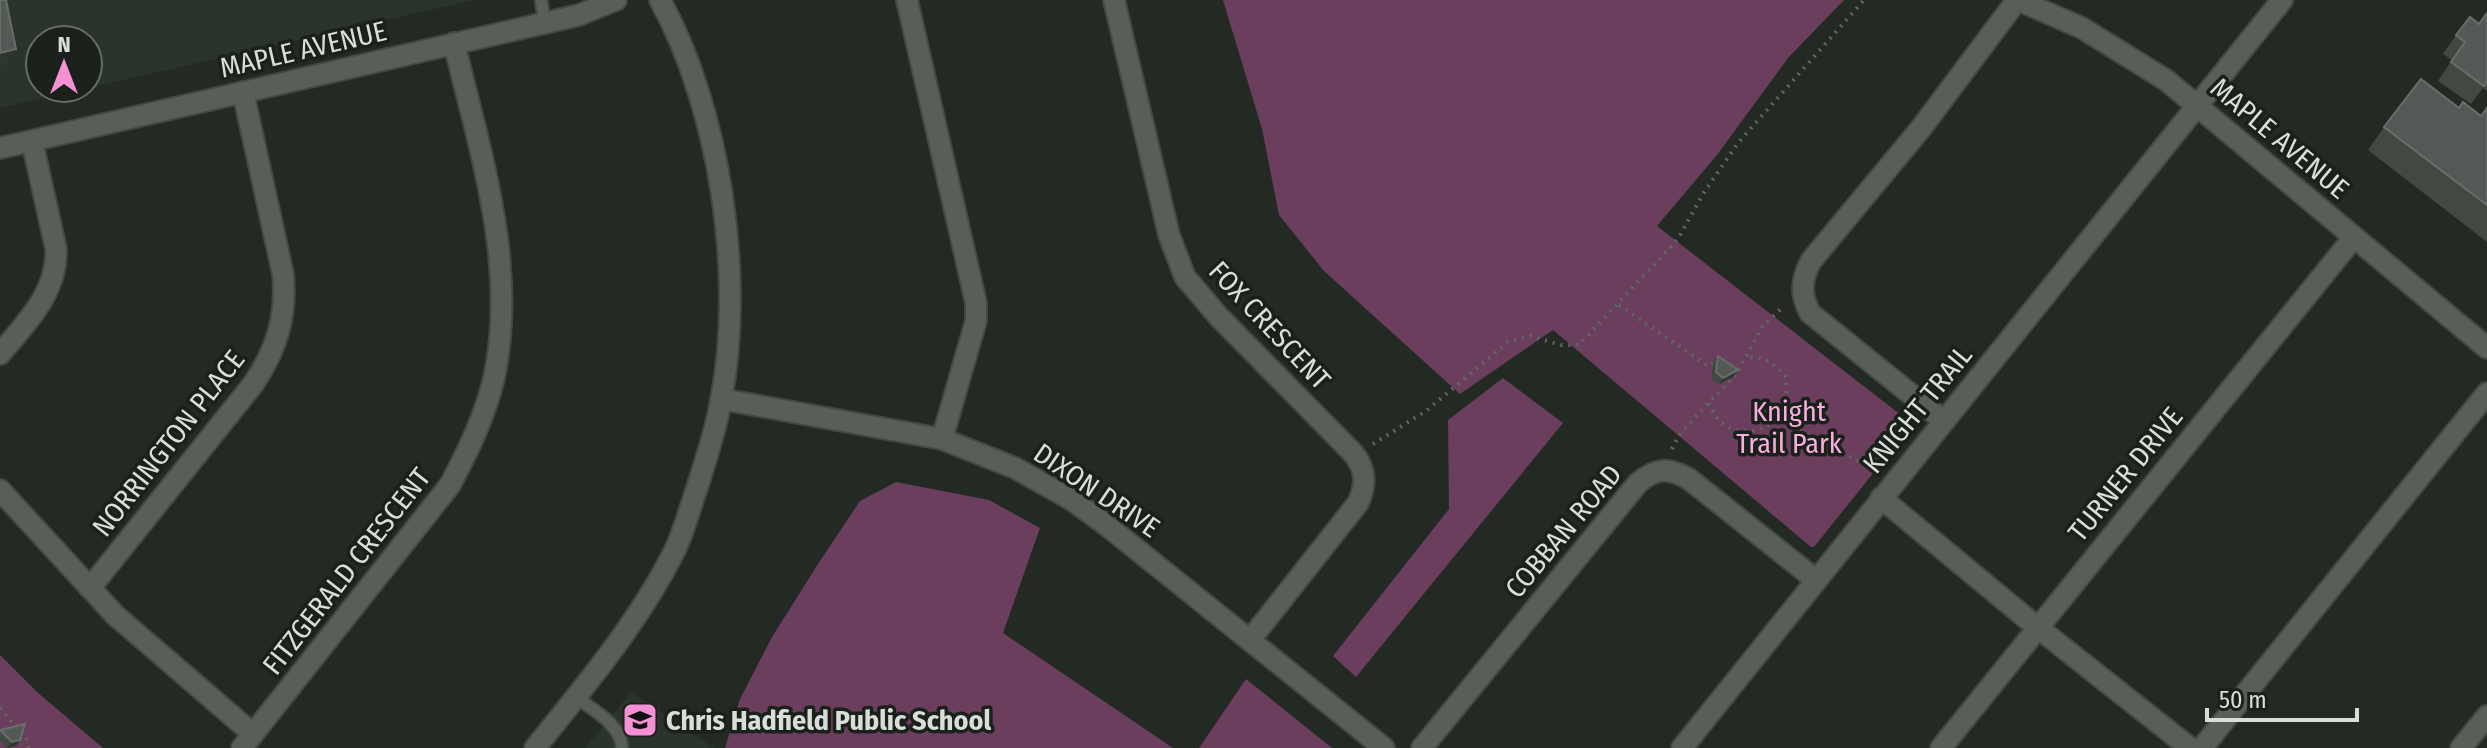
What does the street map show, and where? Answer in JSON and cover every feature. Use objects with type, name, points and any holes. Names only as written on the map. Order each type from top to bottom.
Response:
[{"type":"street","name":"MAPLE AVENUE","points":[[0,148],[579,15],[616,0]]},
{"type":"street","points":[[535,748],[576,697],[654,588],[676,548],[704,467],[721,399],[730,294],[725,216],[695,76],[660,0]]},
{"type":"street","points":[[907,0],[976,303],[976,321],[942,439]]},
{"type":"street","name":"FOX CRESCENT","points":[[1114,0],[1169,235],[1185,277],[1219,317],[1352,452],[1359,460],[1365,481],[1358,503],[1250,640]]},
{"type":"street","name":"MAPLE AVENUE","points":[[2018,0],[2082,28],[2166,80],[2487,348]]},
{"type":"street","points":[[1944,421],[1810,313],[1802,292],[1804,276],[1811,261],[1922,127],[2018,0]]},
{"type":"street","name":"KNIGHT TRAIL","points":[[1682,748],[2282,0]]},
{"type":"street","name":"FITZGERALD CRESCENT","points":[[247,741],[450,485],[474,437],[493,381],[501,330],[500,252],[454,43]]},
{"type":"street","name":"NORRINGTON PLACE","points":[[90,588],[254,383],[281,331],[285,294],[283,274],[243,92]]},
{"type":"street","points":[[0,354],[43,299],[57,268],[56,249],[32,141]]},
{"type":"street","name":"TURNER DRIVE","points":[[1941,748],[2354,237]]},
{"type":"street","points":[[2202,748],[2487,393]]},
{"type":"street","name":"DIXON DRIVE","points":[[721,399],[942,439],[1015,468],[1072,500],[1384,748]]},
{"type":"street","name":"COBBAN ROAD","points":[[1422,748],[1617,508],[1649,474],[1662,469],[1676,471],[1689,479],[1816,580]]},
{"type":"street","points":[[0,490],[115,615],[247,741]]},
{"type":"street","points":[[1881,498],[2190,748]]},
{"type":"street","points":[[2461,748],[2487,716]]},
{"type":"lane","points":[[541,0],[545,23]]},
{"type":"lane","points":[[576,697],[615,727],[622,748]]},
{"type":"path","points":[[1373,444],[1426,411],[1508,342],[1530,336],[1561,345],[1579,345],[1678,239],[1703,194],[1738,143],[1864,0]]},
{"type":"path","points":[[1619,305],[1708,366],[1719,361],[1736,375]]},
{"type":"path","points":[[1672,449],[1678,437],[1736,375],[1762,327],[1784,306]]},
{"type":"path","points":[[1709,403],[1720,422],[1742,432],[1763,429],[1779,418],[1786,402],[1786,377],[1772,361],[1756,356],[1744,358]]},
{"type":"path","points":[[1779,418],[1882,474]]},
{"type":"path","points":[[0,708],[26,738],[29,748]]},
{"type":"shaded area","points":[[0,0],[474,0],[104,84],[104,24],[24,24],[24,102],[0,108]]},
{"type":"shaded area","name":"Chris Hadfield Public School","points":[[631,692],[714,748],[585,748]]},
{"type":"green space","name":"Knight Trail Park","points":[[1223,0],[1844,0],[1788,58],[1717,155],[1657,226],[1910,422],[1911,426],[1811,547],[1553,330],[1460,394],[1324,271],[1279,215],[1262,129]]},
{"type":"green space","points":[[1503,378],[1563,423],[1356,677],[1333,656],[1449,509],[1448,420]]},
{"type":"green space","points":[[896,482],[989,500],[1040,528],[1003,633],[1173,748],[725,748],[740,699],[772,637],[818,564],[860,501]]},
{"type":"green space","points":[[0,655],[37,692],[103,748],[0,748]]},
{"type":"green space","points":[[1246,679],[1332,748],[1199,748]]},
{"type":"building","points":[[0,0],[6,0],[16,49],[0,53]]},
{"type":"building","points":[[2487,13],[2487,82],[2484,86],[2451,62],[2465,42],[2456,35],[2470,17],[2479,24]]},
{"type":"building","points":[[2421,79],[2459,108],[2463,102],[2481,116],[2487,108],[2487,205],[2384,127]]},
{"type":"building","points":[[1718,356],[1738,370],[1723,378],[1716,372]]},
{"type":"building","points":[[25,724],[20,740],[12,742],[0,730]]},
{"type":"place","name":"Chris Hadfield Public School","points":[[640,720]]}]
